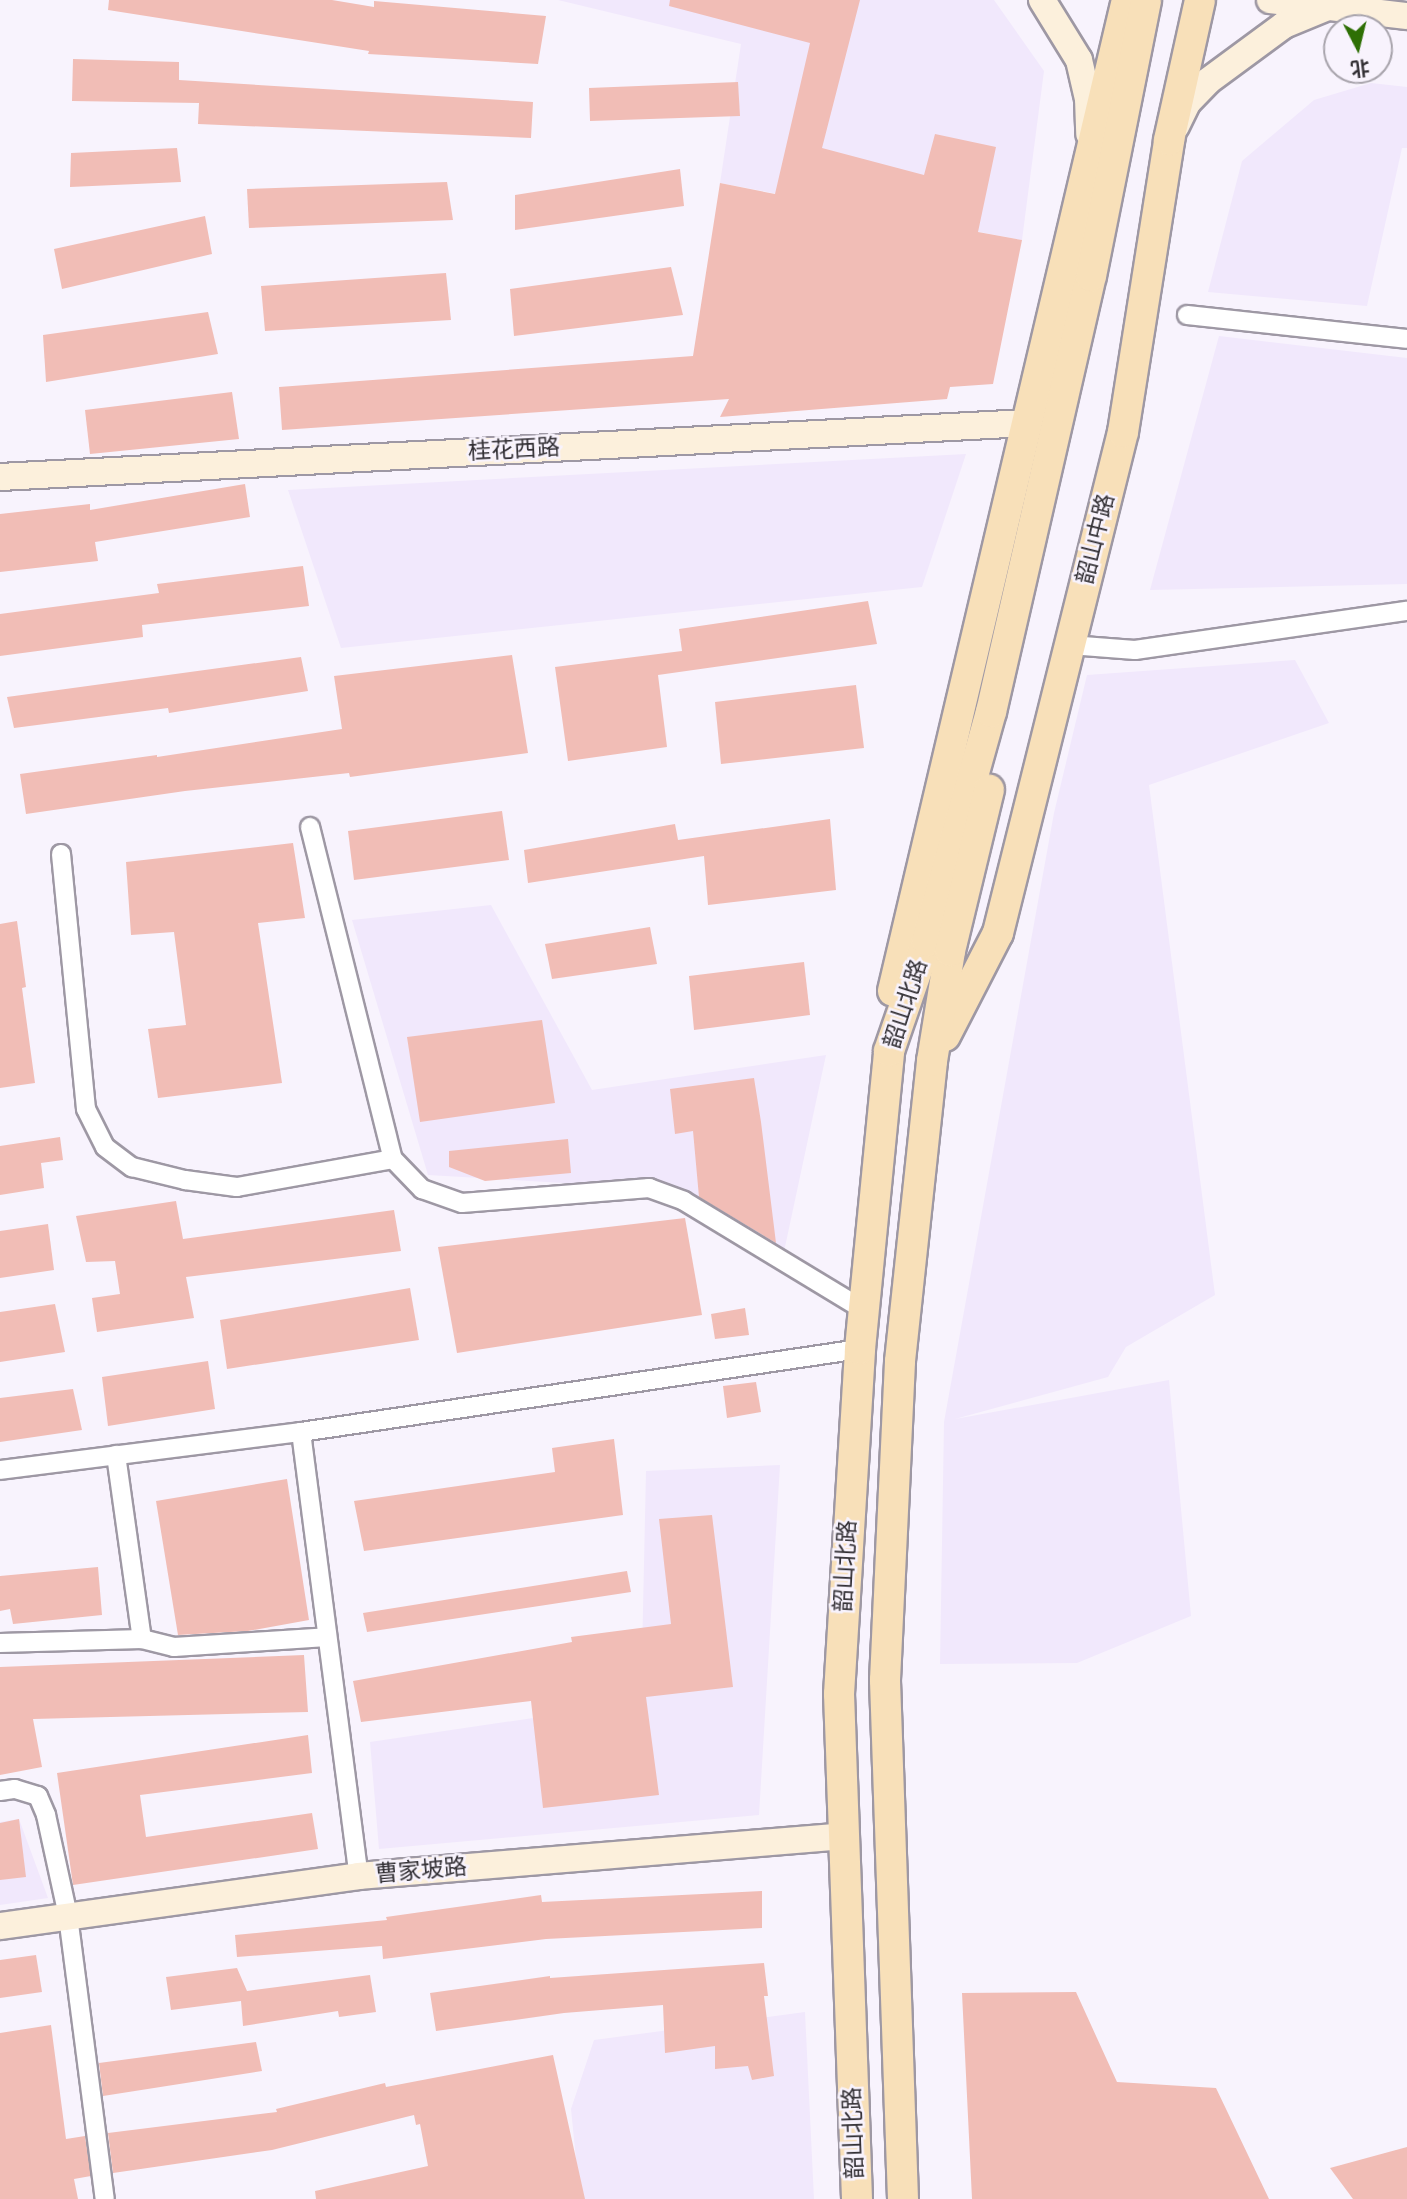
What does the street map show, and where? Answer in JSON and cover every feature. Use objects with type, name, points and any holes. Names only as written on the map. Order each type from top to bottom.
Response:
[{"type":"main road","points":[[889,1051],[894,985],[907,922],[1127,0]]},
{"type":"main road","points":[[939,946],[1091,276],[1146,0]]},
{"type":"main road","name":"韶山中路","points":[[939,946],[1107,279],[1163,0]]},
{"type":"main road","name":"韶山中路","points":[[932,1061],[998,933],[1123,432],[1169,140],[1200,0]]},
{"type":"main road","name":"韶山北路","points":[[857,2199],[839,1694],[860,1349],[889,1051],[939,946]]},
{"type":"main road","name":"韶山北路","points":[[902,2199],[885,1680],[900,1361],[932,1061],[939,946]]},
{"type":"street","points":[[1042,0],[1079,60],[1088,98],[1089,154]]},
{"type":"street","points":[[1270,0],[1407,16]]},
{"type":"street","points":[[1169,140],[1187,103],[1209,80],[1284,25],[1325,8]]},
{"type":"street","points":[[1187,315],[1407,339]]},
{"type":"street","name":"桂花西路","points":[[0,477],[1028,422]]},
{"type":"street","points":[[1070,645],[1135,650],[1407,611]]},
{"type":"street","points":[[310,827],[393,1158],[422,1189],[462,1203],[649,1188],[684,1201],[864,1310]]},
{"type":"street","points":[[61,854],[86,1109],[104,1147],[132,1167],[186,1180],[237,1187],[393,1158]]},
{"type":"street","points":[[0,1470],[300,1432],[860,1349]]},
{"type":"street","points":[[300,1432],[359,1876]]},
{"type":"street","points":[[117,1455],[142,1639]]},
{"type":"street","points":[[0,1643],[142,1639],[174,1647],[327,1637]]},
{"type":"street","points":[[0,1791],[15,1790],[38,1796],[46,1815],[68,1916],[105,2199]]},
{"type":"street","name":"曹家坡路","points":[[0,1926],[359,1876],[844,1836]]},
{"type":"shaded area","points":[[558,0],[994,0],[1044,71],[1022,240],[720,183],[741,44]]},
{"type":"shaded area","points":[[1368,84],[1407,87],[1407,148],[1402,148],[1367,306],[1208,292],[1242,161],[1314,100]]},
{"type":"shaded area","points":[[1219,336],[1407,358],[1407,584],[1150,590]]},
{"type":"shaded area","points":[[966,454],[922,587],[341,648],[288,490]]},
{"type":"shaded area","points":[[1295,660],[1329,723],[1149,785],[1215,1295],[1126,1347],[1108,1377],[955,1419],[1169,1380],[1191,1616],[1077,1663],[940,1664],[944,1422],[1054,813],[1087,675]]},
{"type":"shaded area","points":[[491,905],[592,1090],[826,1055],[782,1261],[649,1188],[428,1175],[352,920]]},
{"type":"shaded area","points":[[780,1465],[759,1815],[379,1849],[370,1742],[641,1702],[646,1471]]},
{"type":"shaded area","points":[[19,1819],[48,1898],[0,1905],[0,1822]]},
{"type":"shaded area","points":[[805,2012],[814,2199],[580,2199],[571,2109],[594,2040]]},
{"type":"building","points":[[109,0],[332,0],[374,7],[374,1],[546,16],[538,64],[368,54],[369,51],[108,10]]},
{"type":"building","points":[[670,0],[860,0],[822,148],[924,175],[935,134],[996,147],[978,232],[1022,240],[993,384],[950,387],[947,399],[720,417],[729,399],[282,430],[279,387],[693,356],[720,183],[775,194],[810,43],[669,6]]},
{"type":"building","points":[[73,59],[179,62],[179,80],[533,102],[531,138],[198,124],[199,103],[72,101]]},
{"type":"building","points":[[738,82],[740,116],[590,121],[589,88]]},
{"type":"building","points":[[177,148],[181,182],[70,187],[71,153]]},
{"type":"building","points":[[680,169],[684,206],[515,230],[515,195]]},
{"type":"building","points":[[447,182],[453,220],[249,228],[247,189]]},
{"type":"building","points":[[205,216],[212,254],[62,289],[54,249]]},
{"type":"building","points":[[671,267],[683,315],[514,336],[510,289]]},
{"type":"building","points":[[446,273],[451,320],[265,331],[261,286]]},
{"type":"building","points":[[208,312],[218,354],[46,382],[43,335]]},
{"type":"building","points":[[232,392],[239,439],[90,454],[85,410]]},
{"type":"building","points":[[245,484],[250,517],[95,542],[98,561],[0,572],[0,514],[90,504],[90,510]]},
{"type":"building","points":[[303,566],[309,606],[142,625],[143,637],[0,656],[0,614],[159,593],[157,584]]},
{"type":"building","points":[[868,601],[877,644],[658,675],[667,747],[568,761],[555,667],[682,651],[679,629]]},
{"type":"building","points":[[512,655],[528,753],[350,777],[349,773],[185,791],[26,814],[20,774],[157,757],[342,729],[334,676]]},
{"type":"building","points":[[301,657],[308,691],[169,713],[168,708],[14,728],[7,697]]},
{"type":"building","points":[[856,685],[864,748],[721,764],[715,702]]},
{"type":"building","points":[[502,811],[509,860],[354,880],[348,831]]},
{"type":"building","points":[[830,819],[836,890],[708,905],[704,856],[528,883],[524,850],[675,824],[678,840]]},
{"type":"building","points":[[293,843],[305,918],[258,923],[282,1083],[158,1098],[148,1029],[186,1025],[174,932],[131,935],[126,862]]},
{"type":"building","points":[[17,921],[26,987],[22,988],[35,1083],[0,1088],[0,924]]},
{"type":"building","points":[[650,927],[657,964],[552,979],[545,944]]},
{"type":"building","points":[[804,962],[810,1015],[694,1030],[689,976]]},
{"type":"building","points":[[542,1020],[555,1103],[420,1122],[407,1037]]},
{"type":"building","points":[[754,1078],[776,1243],[699,1197],[693,1131],[675,1134],[670,1089]]},
{"type":"building","points":[[60,1137],[63,1160],[41,1163],[44,1188],[0,1195],[0,1146]]},
{"type":"building","points":[[568,1139],[571,1173],[485,1181],[449,1167],[449,1151]]},
{"type":"building","points":[[176,1201],[183,1239],[394,1210],[401,1251],[186,1277],[194,1318],[97,1332],[92,1298],[120,1294],[115,1261],[86,1262],[76,1216]]},
{"type":"building","points":[[685,1218],[702,1315],[457,1353],[438,1247]]},
{"type":"building","points":[[48,1224],[54,1270],[0,1278],[0,1231]]},
{"type":"building","points":[[410,1288],[419,1340],[227,1369],[220,1320]]},
{"type":"building","points":[[55,1304],[65,1352],[0,1362],[0,1312]]},
{"type":"building","points":[[745,1308],[749,1335],[715,1339],[711,1314]]},
{"type":"building","points":[[208,1361],[215,1409],[108,1426],[102,1377]]},
{"type":"building","points":[[756,1382],[761,1412],[727,1418],[723,1386]]},
{"type":"building","points":[[73,1389],[82,1430],[0,1442],[0,1398]]},
{"type":"building","points":[[614,1439],[623,1515],[364,1551],[354,1501],[555,1472],[552,1448]]},
{"type":"building","points":[[287,1479],[309,1620],[248,1631],[178,1635],[156,1501]]},
{"type":"building","points":[[712,1515],[733,1687],[646,1697],[659,1795],[543,1808],[531,1701],[361,1722],[353,1681],[572,1642],[571,1637],[671,1624],[659,1519]]},
{"type":"building","points":[[98,1567],[102,1615],[13,1624],[10,1609],[0,1611],[0,1576]]},
{"type":"building","points":[[627,1571],[631,1592],[367,1632],[363,1613]]},
{"type":"building","points":[[304,1655],[308,1712],[33,1719],[42,1767],[0,1775],[0,1667]]},
{"type":"building","points":[[308,1735],[312,1773],[140,1795],[146,1837],[312,1813],[318,1849],[73,1885],[57,1773]]},
{"type":"building","points":[[19,1819],[26,1877],[0,1880],[0,1823]]},
{"type":"building","points":[[762,1891],[762,1928],[546,1939],[383,1959],[382,1946],[237,1957],[235,1935],[387,1920],[386,1917],[541,1895],[542,1902]]},
{"type":"building","points":[[36,1955],[42,1992],[0,1998],[0,1960]]},
{"type":"building","points":[[764,1963],[768,1996],[764,1996],[774,2076],[752,2080],[748,2066],[715,2069],[715,2046],[665,2053],[663,2005],[564,2013],[436,2031],[430,1993],[550,1976]]},
{"type":"building","points":[[237,1968],[247,1991],[370,1975],[376,2012],[339,2017],[338,2011],[243,2026],[241,2001],[171,2010],[166,1977]]},
{"type":"building","points":[[1076,1992],[1117,2082],[1216,2088],[1269,2199],[972,2199],[962,1993]]},
{"type":"building","points":[[51,2025],[66,2139],[85,2136],[91,2176],[74,2179],[78,2199],[0,2199],[0,2033]]},
{"type":"building","points":[[256,2042],[262,2071],[103,2096],[99,2063]]},
{"type":"building","points":[[553,2055],[585,2199],[316,2199],[315,2191],[428,2166],[420,2124],[416,2125],[414,2115],[272,2150],[113,2173],[108,2133],[277,2112],[276,2109],[385,2083],[386,2087]]},
{"type":"building","points":[[1407,2147],[1407,2199],[1353,2199],[1330,2168]]}]
